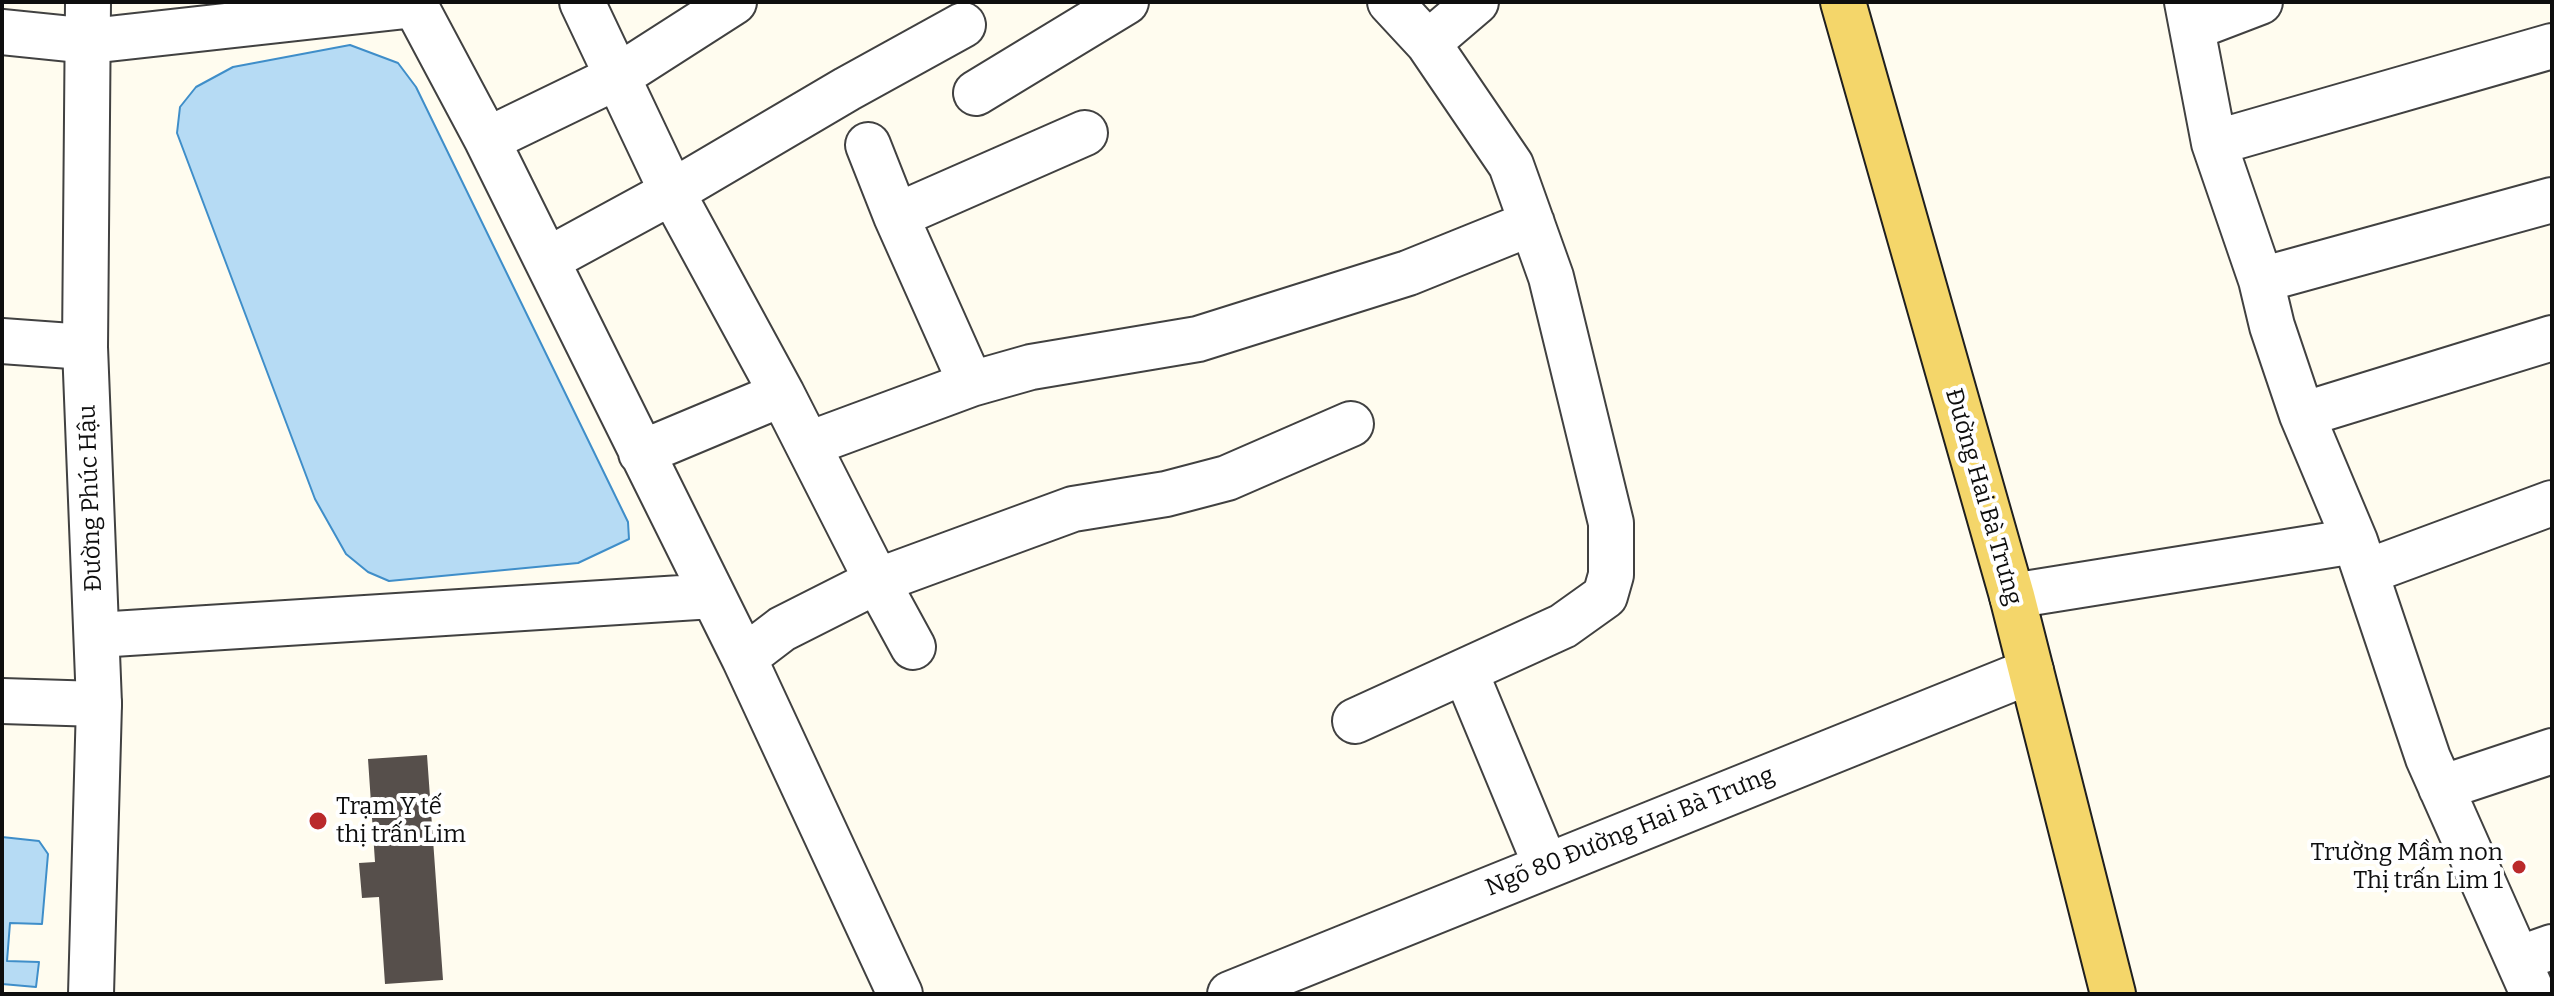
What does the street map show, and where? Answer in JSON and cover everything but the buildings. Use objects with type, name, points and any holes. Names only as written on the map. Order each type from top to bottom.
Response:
[{"type":"main road","name":"Đường Hai Bà Trưng","points":[[1843,2],[2012,596],[2113,994]]},
{"type":"street","points":[[582,2],[672,192],[809,444],[913,647]]},
{"type":"street","points":[[487,140],[617,77],[734,2]]},
{"type":"street","points":[[976,93],[1126,2]]},
{"type":"street","points":[[1355,721],[1563,626],[1605,596],[1611,575],[1611,523],[1551,277],[1511,165],[1428,43],[1390,2]]},
{"type":"street","points":[[1428,43],[1476,2]]},
{"type":"street","points":[[2260,2],[2189,15],[2214,143],[2261,280],[2272,326],[2302,415],[2360,556],[2428,758],[2534,967]]},
{"type":"street","points":[[2,32],[89,22],[415,5],[487,140],[744,658],[900,994]]},
{"type":"street","name":"Đường Phúc Hậu","points":[[89,22],[85,347],[99,704],[91,994]]},
{"type":"street","points":[[547,260],[963,25]]},
{"type":"street","points":[[2214,143],[2552,46]]},
{"type":"street","points":[[896,216],[1085,133]]},
{"type":"street","points":[[868,145],[971,384]]},
{"type":"street","points":[[2261,280],[2552,200]]},
{"type":"street","points":[[809,444],[971,384],[1031,367],[1198,339],[1408,273],[1532,223]]},
{"type":"street","points":[[2302,415],[2552,338]]},
{"type":"street","points":[[2,341],[85,347]]},
{"type":"street","points":[[641,453],[782,394]]},
{"type":"street","points":[[744,658],[782,629],[877,581],[1073,509],[1166,494],[1227,478],[1351,424]]},
{"type":"street","points":[[2012,596],[2360,556],[2552,503]]},
{"type":"street","points":[[97,635],[713,596]]},
{"type":"street","points":[[1465,671],[1546,866]]},
{"type":"street","name":"Ngõ 80 Đường Hai Bà Trưng","points":[[1230,994],[2031,671]]},
{"type":"street","points":[[2,701],[99,704]]},
{"type":"street","points":[[2441,788],[2552,751]]},
{"type":"water","points":[[350,45],[398,63],[416,87],[628,522],[629,539],[578,563],[389,581],[368,572],[346,554],[315,499],[177,133],[180,107],[196,87],[233,67]]},
{"type":"water","points":[[2,837],[39,841],[48,854],[42,924],[10,923],[7,961],[39,962],[36,987],[2,984]]},
{"type":"place","name":"Trạm Y tế thị trấn Lim","points":[[318,821]]},
{"type":"place","name":"Trường Mầm non Thị trấn Lim 1","points":[[2519,867]]}]
